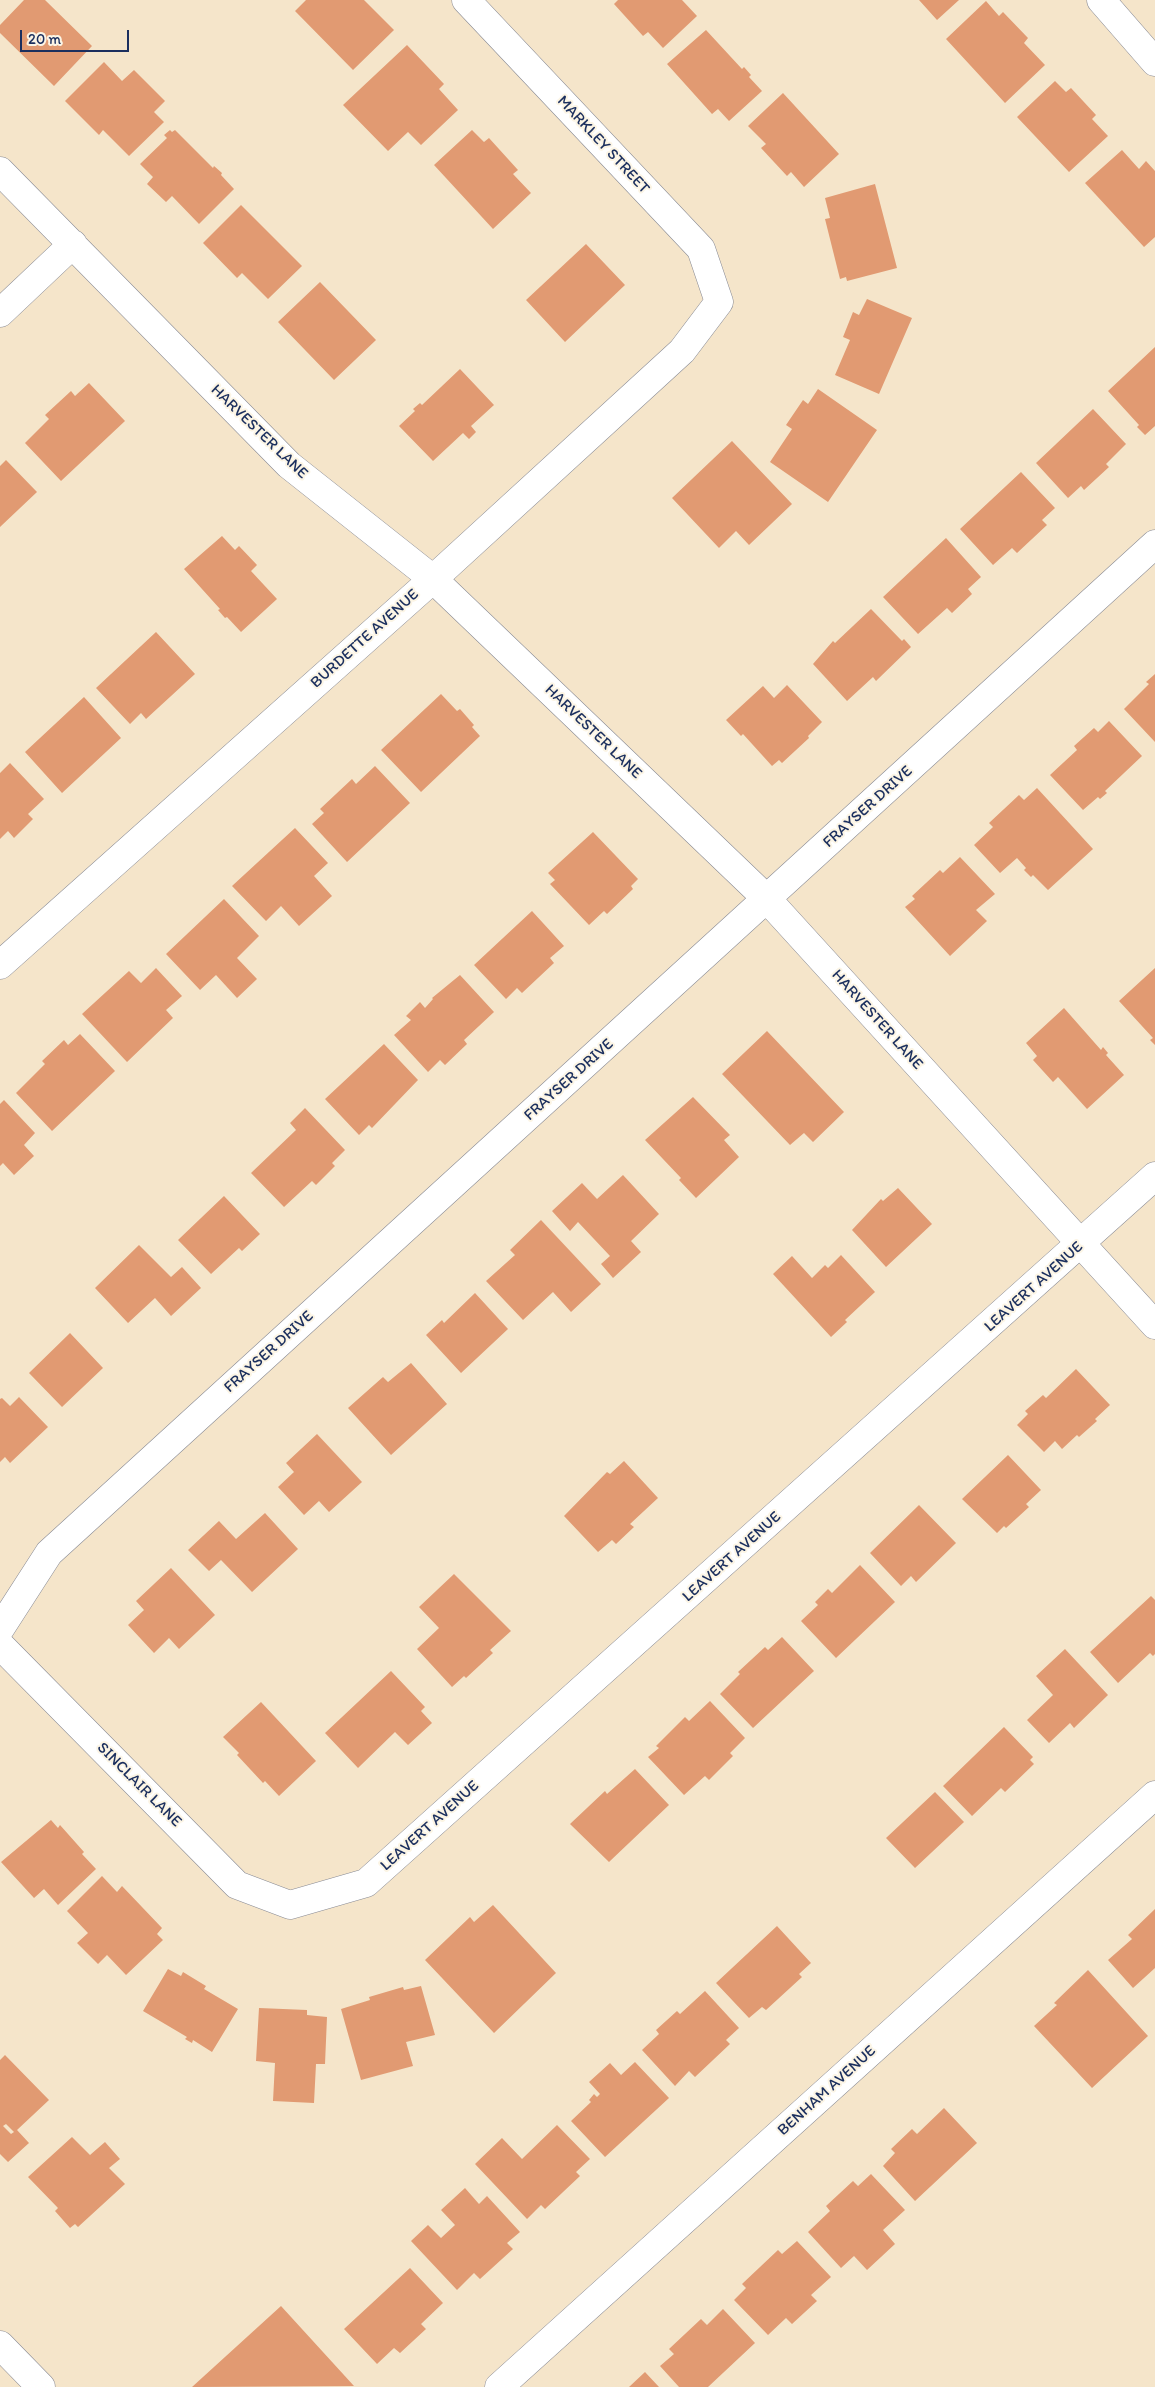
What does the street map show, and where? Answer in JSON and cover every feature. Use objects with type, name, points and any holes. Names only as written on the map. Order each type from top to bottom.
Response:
[{"type":"street","name":"MARKLEY STREET","points":[[466,0],[701,249],[720,302]]},
{"type":"street","points":[[1100,0],[1155,62]]},
{"type":"street","name":"HARVESTER LANE","points":[[0,170],[289,465],[433,579],[767,899],[1155,1325]]},
{"type":"street","points":[[0,313],[73,244]]},
{"type":"street","name":"BURDETTE AVENUE","points":[[0,965],[433,579],[682,351],[720,302]]},
{"type":"street","name":"FRAYSER DRIVE","points":[[0,1630],[48,1553],[1155,544]]},
{"type":"street","name":"LEAVERT AVENUE","points":[[290,1905],[366,1883],[1155,1176]]},
{"type":"street","name":"SINCLAIR LANE","points":[[0,1645],[237,1885],[290,1905]]},
{"type":"street","name":"BENHAM AVENUE","points":[[499,2387],[1155,1794]]},
{"type":"street","points":[[0,2345],[41,2387]]},
{"type":"building","points":[[24,0],[45,0],[92,46],[54,86],[0,33],[0,25]]},
{"type":"building","points":[[306,0],[364,0],[394,30],[353,70],[295,11]]},
{"type":"building","points":[[618,0],[682,0],[697,16],[663,48],[648,32],[643,36],[614,4]]},
{"type":"building","points":[[919,0],[959,0],[937,20]]},
{"type":"building","points":[[986,1],[999,16],[1003,12],[1028,38],[1024,43],[1045,65],[1005,103],[946,39]]},
{"type":"building","points":[[706,30],[742,69],[744,67],[751,75],[749,77],[762,91],[729,121],[718,109],[712,114],[667,64]]},
{"type":"building","points":[[407,45],[444,84],[439,89],[458,110],[421,145],[408,132],[388,151],[343,105]]},
{"type":"building","points":[[104,62],[122,81],[134,70],[165,101],[154,112],[164,122],[129,156],[103,130],[99,135],[65,101]]},
{"type":"building","points":[[1055,81],[1066,92],[1071,88],[1096,115],[1092,119],[1108,136],[1069,172],[1017,117]]},
{"type":"building","points":[[783,93],[839,154],[804,187],[791,172],[787,176],[761,148],[766,144],[748,126]]},
{"type":"building","points":[[170,130],[172,132],[175,130],[213,168],[214,166],[222,173],[221,175],[234,189],[199,224],[172,196],[166,202],[147,184],[153,177],[140,164],[167,138],[164,135]]},
{"type":"building","points":[[472,130],[484,142],[489,138],[518,170],[513,174],[531,193],[493,229],[434,165]]},
{"type":"building","points":[[1122,150],[1139,169],[1146,161],[1155,171],[1155,237],[1144,247],[1085,183]]},
{"type":"building","points":[[875,184],[897,268],[847,281],[846,277],[840,279],[825,219],[830,218],[825,198]]},
{"type":"building","points":[[241,205],[302,266],[268,299],[242,273],[237,278],[203,243]]},
{"type":"building","points":[[586,244],[625,285],[565,342],[526,300]]},
{"type":"building","points":[[320,282],[376,340],[334,380],[278,322]]},
{"type":"building","points":[[867,299],[912,318],[879,394],[835,375],[850,340],[843,337],[853,312],[859,315]]},
{"type":"building","points":[[1155,347],[1155,426],[1145,435],[1137,427],[1139,425],[1108,391]]},
{"type":"building","points":[[460,369],[494,405],[471,426],[476,432],[469,439],[463,433],[433,461],[399,426],[415,411],[413,409],[420,403],[422,405]]},
{"type":"building","points":[[89,383],[125,421],[61,481],[25,443],[49,419],[45,415],[71,391],[75,396]]},
{"type":"building","points":[[818,389],[877,430],[828,502],[770,462],[792,429],[786,425],[803,400],[808,404]]},
{"type":"building","points":[[1093,409],[1126,444],[1106,464],[1109,467],[1084,490],[1081,486],[1068,498],[1036,463]]},
{"type":"building","points":[[732,441],[792,504],[749,545],[736,531],[719,548],[672,498]]},
{"type":"building","points":[[6,460],[37,492],[0,527],[0,466]]},
{"type":"building","points":[[1021,472],[1055,508],[1042,520],[1047,525],[1017,553],[1012,548],[993,565],[960,529]]},
{"type":"building","points":[[222,536],[235,550],[239,546],[257,565],[251,571],[277,599],[241,632],[227,617],[225,618],[218,610],[220,609],[184,569]]},
{"type":"building","points":[[946,538],[981,577],[968,589],[972,594],[952,613],[947,608],[918,634],[883,597]]},
{"type":"building","points":[[871,609],[902,641],[904,639],[911,647],[876,681],[873,677],[847,701],[813,664],[833,641],[835,643]]},
{"type":"building","points":[[156,632],[195,674],[146,719],[141,713],[130,724],[96,688]]},
{"type":"building","points":[[1155,674],[1155,742],[1124,709],[1149,684],[1146,682]]},
{"type":"building","points":[[787,685],[822,722],[808,736],[809,738],[782,763],[779,760],[772,766],[743,734],[741,736],[726,720],[763,686],[774,698]]},
{"type":"building","points":[[441,694],[457,711],[460,709],[474,725],[472,727],[480,736],[421,792],[381,750]]},
{"type":"building","points":[[84,697],[121,738],[62,793],[25,752]]},
{"type":"building","points":[[1109,721],[1142,756],[1105,791],[1107,793],[1100,799],[1098,797],[1083,810],[1050,775],[1077,750],[1074,746],[1094,728],[1098,732]]},
{"type":"building","points":[[10,763],[44,799],[28,814],[33,819],[14,838],[8,831],[0,839],[0,773]]},
{"type":"building","points":[[375,766],[410,803],[347,862],[312,824],[324,813],[320,809],[352,779],[356,784]]},
{"type":"building","points":[[1037,788],[1093,849],[1048,890],[1033,875],[1031,877],[1024,870],[1026,868],[1017,858],[1000,873],[974,845],[993,827],[989,823],[1019,795],[1024,800]]},
{"type":"building","points":[[295,828],[328,863],[314,876],[332,896],[299,926],[281,906],[266,921],[232,886]]},
{"type":"building","points":[[593,832],[638,879],[631,886],[633,889],[607,914],[604,911],[589,925],[550,884],[555,880],[548,873]]},
{"type":"building","points":[[960,857],[995,894],[976,910],[987,921],[950,956],[905,907],[915,899],[912,896],[940,870],[943,873]]},
{"type":"building","points":[[224,899],[259,936],[237,958],[257,979],[237,998],[216,975],[200,990],[166,954]]},
{"type":"building","points":[[532,911],[564,946],[550,958],[554,963],[522,993],[517,988],[506,999],[474,965]]},
{"type":"building","points":[[156,968],[182,996],[166,1010],[173,1018],[127,1062],[82,1014],[129,971],[141,983]]},
{"type":"building","points":[[1155,968],[1155,1045],[1150,1040],[1153,1038],[1119,1001]]},
{"type":"building","points":[[460,975],[494,1012],[464,1040],[467,1044],[445,1065],[440,1060],[428,1072],[394,1035],[411,1020],[406,1016],[420,1002],[425,1008],[432,998]]},
{"type":"building","points":[[1064,1008],[1101,1050],[1103,1047],[1108,1053],[1106,1055],[1124,1075],[1087,1109],[1058,1077],[1053,1082],[1033,1060],[1037,1056],[1026,1043]]},
{"type":"building","points":[[767,1031],[844,1112],[813,1142],[804,1133],[790,1145],[722,1074]]},
{"type":"building","points":[[80,1034],[115,1071],[52,1131],[16,1093],[45,1064],[42,1061],[64,1040],[68,1045]]},
{"type":"building","points":[[384,1044],[418,1080],[372,1128],[369,1125],[359,1135],[325,1099]]},
{"type":"building","points":[[693,1097],[730,1135],[724,1140],[739,1157],[696,1198],[679,1180],[681,1178],[645,1140]]},
{"type":"building","points":[[4,1100],[35,1133],[24,1145],[34,1156],[14,1175],[3,1163],[0,1166],[0,1104]]},
{"type":"building","points":[[305,1108],[345,1150],[332,1163],[335,1166],[316,1185],[312,1181],[284,1207],[251,1173],[296,1130],[290,1123]]},
{"type":"building","points":[[623,1175],[659,1214],[631,1241],[641,1252],[613,1278],[601,1264],[610,1256],[578,1222],[570,1231],[552,1211],[582,1183],[597,1199]]},
{"type":"building","points":[[898,1188],[932,1224],[886,1267],[852,1230],[881,1199],[883,1201]]},
{"type":"building","points":[[224,1196],[260,1234],[242,1251],[239,1248],[211,1274],[178,1240]]},
{"type":"building","points":[[541,1220],[601,1284],[571,1312],[553,1292],[523,1320],[486,1281],[515,1255],[510,1250]]},
{"type":"building","points":[[139,1245],[171,1277],[182,1267],[201,1288],[171,1316],[155,1298],[128,1323],[95,1288]]},
{"type":"building","points":[[841,1255],[875,1292],[845,1320],[847,1322],[831,1337],[773,1274],[792,1256],[812,1278],[825,1265],[828,1268]]},
{"type":"building","points":[[475,1293],[508,1329],[461,1373],[426,1335],[442,1320],[444,1323]]},
{"type":"building","points":[[70,1333],[103,1368],[62,1407],[29,1373]]},
{"type":"building","points":[[411,1363],[447,1404],[391,1455],[348,1408],[383,1377],[388,1382]]},
{"type":"building","points":[[1076,1369],[1110,1405],[1095,1419],[1097,1421],[1079,1437],[1077,1435],[1062,1449],[1055,1441],[1044,1452],[1017,1425],[1028,1414],[1025,1411],[1043,1395],[1046,1398]]},
{"type":"building","points":[[19,1397],[48,1427],[10,1463],[5,1457],[0,1462],[0,1399],[2,1398],[10,1406]]},
{"type":"building","points":[[317,1434],[362,1482],[329,1512],[319,1501],[304,1515],[278,1487],[294,1472],[286,1463]]},
{"type":"building","points":[[1008,1455],[1041,1490],[1026,1504],[1029,1507],[1006,1528],[1004,1526],[997,1533],[962,1499]]},
{"type":"building","points":[[624,1461],[658,1498],[630,1524],[634,1527],[616,1544],[612,1540],[598,1552],[564,1516],[607,1472],[610,1474]]},
{"type":"building","points":[[919,1505],[956,1543],[916,1582],[911,1576],[901,1586],[870,1553]]},
{"type":"building","points":[[265,1513],[298,1549],[252,1592],[221,1560],[209,1571],[188,1550],[219,1521],[236,1539]]},
{"type":"building","points":[[860,1565],[895,1602],[836,1658],[801,1621],[818,1605],[815,1602],[828,1589],[832,1593]]},
{"type":"building","points":[[171,1568],[215,1615],[179,1649],[169,1638],[154,1653],[128,1625],[144,1610],[136,1601]]},
{"type":"building","points":[[454,1574],[511,1631],[490,1650],[493,1653],[466,1678],[464,1676],[452,1687],[417,1649],[439,1628],[419,1607]]},
{"type":"building","points":[[1151,1596],[1155,1600],[1155,1654],[1153,1656],[1150,1653],[1118,1683],[1090,1652]]},
{"type":"building","points":[[782,1637],[814,1671],[753,1728],[720,1694],[740,1674],[738,1672],[765,1647],[768,1650]]},
{"type":"building","points":[[1065,1649],[1108,1695],[1074,1728],[1070,1723],[1049,1743],[1027,1720],[1053,1695],[1036,1676]]},
{"type":"building","points":[[391,1671],[425,1707],[421,1711],[432,1723],[408,1745],[395,1732],[358,1768],[325,1733]]},
{"type":"building","points":[[710,1701],[745,1738],[730,1753],[733,1756],[709,1780],[705,1776],[684,1795],[648,1757],[659,1748],[656,1746],[685,1717],[689,1721]]},
{"type":"building","points":[[261,1702],[316,1761],[279,1796],[265,1781],[263,1783],[237,1755],[239,1753],[223,1737]]},
{"type":"building","points":[[1004,1727],[1033,1757],[1030,1760],[1034,1764],[1005,1792],[1001,1788],[972,1816],[943,1786]]},
{"type":"building","points":[[635,1769],[669,1805],[609,1862],[570,1824],[605,1791],[607,1794]]},
{"type":"building","points":[[935,1792],[964,1822],[915,1868],[886,1838]]},
{"type":"building","points":[[51,1820],[58,1828],[60,1825],[96,1869],[58,1905],[44,1889],[34,1898],[1,1862]]},
{"type":"building","points":[[102,1876],[117,1892],[122,1886],[162,1928],[157,1934],[163,1940],[126,1975],[107,1955],[98,1964],[77,1943],[88,1933],[67,1911]]},
{"type":"building","points":[[493,1905],[556,1973],[494,2033],[425,1960],[470,1917],[474,1922]]},
{"type":"building","points":[[1155,1909],[1155,1968],[1133,1988],[1108,1960],[1132,1939],[1128,1935]]},
{"type":"building","points":[[777,1926],[811,1963],[799,1974],[802,1977],[766,2010],[762,2007],[749,2018],[716,1983]]},
{"type":"building","points":[[168,1969],[181,1976],[183,1972],[206,1986],[204,1989],[238,2009],[212,2052],[193,2040],[192,2043],[185,2039],[187,2037],[143,2011]]},
{"type":"building","points":[[1088,1970],[1148,2036],[1092,2088],[1034,2026],[1057,2005],[1054,2003]]},
{"type":"building","points":[[421,1986],[435,2035],[406,2042],[413,2066],[361,2080],[341,2009],[370,2000],[369,1997],[403,1987],[404,1990]]},
{"type":"building","points":[[705,1991],[739,2028],[726,2040],[730,2044],[695,2077],[689,2071],[675,2086],[642,2050],[659,2034],[656,2030],[677,2011],[680,2014]]},
{"type":"building","points":[[259,2008],[307,2010],[307,2015],[327,2017],[325,2064],[316,2064],[314,2103],[273,2101],[275,2063],[256,2061]]},
{"type":"building","points":[[5,2055],[49,2100],[17,2130],[29,2143],[8,2162],[0,2154],[0,2060]],"holes":[[[6,2124],[14,2132],[11,2134],[3,2126]]]},
{"type":"building","points":[[635,2062],[669,2098],[605,2157],[571,2121],[591,2102],[589,2100],[594,2094],[597,2097],[600,2094],[589,2082],[610,2063],[621,2075]]},
{"type":"building","points":[[944,2108],[977,2143],[915,2201],[883,2166],[895,2153],[891,2149],[912,2129],[917,2134]]},
{"type":"building","points":[[557,2125],[590,2159],[576,2172],[580,2176],[545,2209],[541,2205],[527,2219],[475,2164],[502,2138],[522,2159]]},
{"type":"building","points":[[72,2137],[90,2155],[105,2142],[120,2159],[109,2168],[125,2184],[78,2227],[75,2224],[70,2228],[55,2211],[58,2208],[28,2177]]},
{"type":"building","points":[[871,2174],[905,2210],[883,2230],[895,2244],[867,2270],[854,2256],[841,2268],[808,2232],[830,2211],[826,2206],[853,2181],[858,2186]]},
{"type":"building","points":[[465,2188],[479,2204],[487,2196],[520,2232],[507,2243],[513,2249],[480,2279],[474,2273],[457,2290],[411,2241],[428,2225],[441,2238],[455,2225],[441,2210]]},
{"type":"building","points":[[797,2241],[831,2277],[811,2295],[817,2301],[792,2324],[786,2318],[768,2335],[734,2300],[746,2288],[742,2284],[778,2250],[782,2254]]},
{"type":"building","points":[[410,2268],[443,2303],[421,2324],[426,2329],[400,2353],[394,2348],[377,2364],[344,2329]]},
{"type":"building","points":[[281,2306],[354,2386],[192,2387]]},
{"type":"building","points":[[723,2309],[755,2343],[708,2387],[679,2387],[660,2366],[674,2354],[669,2349],[701,2319],[707,2325]]},
{"type":"building","points":[[645,2372],[659,2387],[629,2387]]}]
